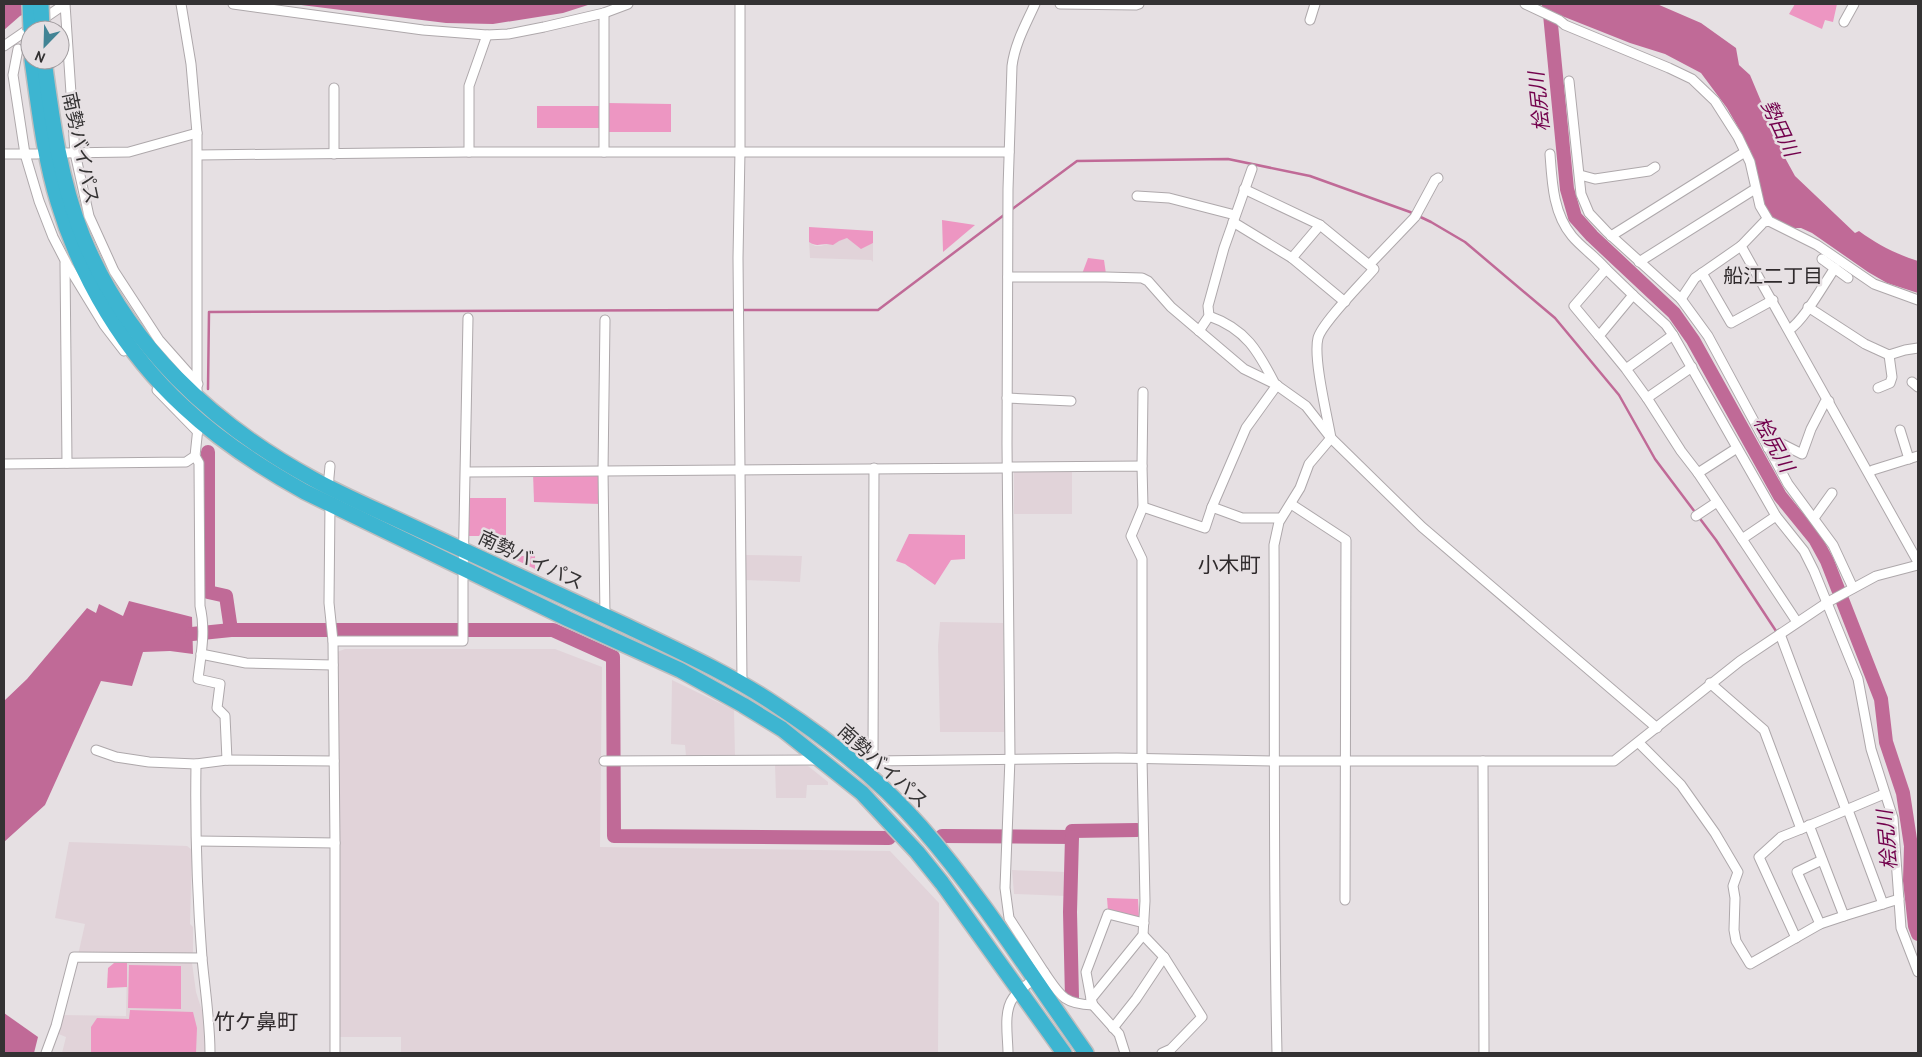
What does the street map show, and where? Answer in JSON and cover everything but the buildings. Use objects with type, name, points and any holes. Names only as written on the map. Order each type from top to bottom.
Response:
[{"type":"highway","points":[[30,4],[31,20]]},
{"type":"highway","points":[[41,4],[42,20]]},
{"type":"highway","name":"南勢バイパス","points":[[33,70],[42,133],[52,178],[65,225],[80,261],[104,308],[128,344],[199,426],[264,468],[330,504],[463,569],[680,670],[744,704],[782,729],[862,793],[917,852],[1064,1053]]},
{"type":"highway","name":"南勢バイパス","points":[[45,70],[54,133],[63,176],[75,217],[92,257],[114,300],[144,343],[160,363],[198,391],[216,416],[261,448],[328,488],[742,682],[870,767],[938,847],[1039,976],[1086,1053]]},
{"type":"street","points":[[4,46],[65,4]]},
{"type":"street","points":[[65,4],[75,153],[90,216],[114,271],[159,340],[198,391]]},
{"type":"street","points":[[181,4],[190,64],[198,155],[199,426],[195,456],[199,463],[200,606],[203,617],[204,641],[198,679],[220,684],[217,708],[225,716],[227,760]]},
{"type":"street","points":[[233,4],[423,30],[487,35],[508,34],[604,13],[628,4]]},
{"type":"street","points":[[740,4],[738,318],[742,682]]},
{"type":"street","points":[[1036,4],[1014,52],[1012,66],[1008,189],[1007,398],[1010,758],[1005,888],[1009,918],[1039,976],[1062,997],[1078,1005],[1092,1002],[1143,935],[1145,900],[1142,758],[1142,559],[1131,536],[1143,507],[1143,392]]},
{"type":"street","points":[[1060,4],[1139,4]]},
{"type":"street","points":[[1310,20],[1315,4]]},
{"type":"street","points":[[1525,4],[1559,20],[1565,25],[1664,65],[1692,79],[1715,101],[1726,116],[1745,152],[1752,170],[1760,206],[1768,221],[1811,242],[1874,284],[1918,300]]},
{"type":"street","points":[[1844,22],[1854,4]]},
{"type":"street","points":[[604,13],[604,152]]},
{"type":"street","points":[[470,152],[469,86],[487,35]]},
{"type":"street","points":[[18,49],[13,74],[25,154],[38,201],[65,262],[104,325],[145,377],[199,426]]},
{"type":"street","points":[[1569,81],[1582,196],[1589,213],[1639,262],[1681,298],[1708,336],[1793,492],[1833,545],[1852,588]]},
{"type":"street","points":[[334,88],[334,154]]},
{"type":"street","points":[[64,153],[129,152],[197,133]]},
{"type":"street","points":[[198,155],[740,151],[1009,152]]},
{"type":"street","points":[[1611,236],[1745,152]]},
{"type":"street","points":[[4,154],[37,154]]},
{"type":"street","points":[[1550,154],[1552,190],[1564,224],[1580,244],[1666,325],[1692,367],[1776,516],[1801,545],[1814,571],[1858,679],[1870,744],[1893,818],[1904,937],[1918,972]]},
{"type":"street","points":[[1580,175],[1591,178],[1649,170],[1655,167]]},
{"type":"street","points":[[1198,331],[1209,316],[1208,306],[1224,248],[1252,169]]},
{"type":"street","points":[[1370,264],[1416,214],[1435,180],[1438,178]]},
{"type":"street","points":[[1582,196],[1591,178]]},
{"type":"street","points":[[1244,189],[1320,225],[1374,268],[1328,321],[1318,336],[1316,353],[1331,438]]},
{"type":"street","points":[[1639,262],[1755,189]]},
{"type":"street","points":[[1137,196],[1169,198],[1234,218],[1292,258],[1345,302]]},
{"type":"street","points":[[1681,298],[1694,278],[1741,246],[1764,222],[1768,221]]},
{"type":"street","points":[[1292,258],[1320,225]]},
{"type":"street","points":[[874,468],[870,767],[1010,758],[1275,761],[1614,761],[1639,743],[1710,683],[1827,602],[1876,576],[1918,564],[1773,300],[1741,246]]},
{"type":"street","points":[[1822,259],[1848,278]]},
{"type":"street","points":[[65,262],[67,463]]},
{"type":"street","points":[[1789,330],[1795,326],[1835,268]]},
{"type":"street","points":[[1606,269],[1574,306],[1626,369],[1647,398],[1797,622]]},
{"type":"street","points":[[1702,273],[1731,323],[1773,300]]},
{"type":"street","points":[[1008,277],[1142,278],[1148,280],[1171,306],[1244,369],[1276,384],[1306,406],[1331,438],[1422,527],[1656,728]]},
{"type":"street","points":[[1599,336],[1633,295]]},
{"type":"street","points":[[1808,307],[1865,344],[1889,355],[1918,348]]},
{"type":"street","points":[[1209,316],[1221,320],[1243,335],[1258,351],[1276,384]]},
{"type":"street","points":[[333,641],[463,641],[468,318]]},
{"type":"street","points":[[604,616],[605,320]]},
{"type":"street","points":[[1626,369],[1673,335]]},
{"type":"street","points":[[1878,388],[1890,383],[1892,377],[1889,355]]},
{"type":"street","points":[[1647,398],[1692,367]]},
{"type":"street","points":[[1143,507],[1205,528],[1246,428],[1276,384]]},
{"type":"street","points":[[1007,398],[1071,401]]},
{"type":"street","points":[[1768,448],[1774,440],[1802,454],[1811,429],[1825,402],[1829,401]]},
{"type":"street","points":[[1900,430],[1909,459]]},
{"type":"street","points":[[1277,1053],[1273,891],[1275,761],[1274,544],[1279,522],[1300,488],[1308,464],[1331,438]]},
{"type":"street","points":[[1698,473],[1737,448]]},
{"type":"street","points":[[4,464],[186,462],[195,456]]},
{"type":"street","points":[[1869,473],[1873,470],[1918,456]]},
{"type":"street","points":[[328,488],[330,466]]},
{"type":"street","points":[[466,472],[1142,466]]},
{"type":"street","points":[[1814,518],[1832,493]]},
{"type":"street","points":[[1698,515],[1717,502]]},
{"type":"street","points":[[330,504],[329,604],[333,641],[335,843],[334,1053]]},
{"type":"street","points":[[1291,504],[1346,540],[1346,900]]},
{"type":"street","points":[[1212,507],[1242,518],[1281,518]]},
{"type":"street","points":[[1742,539],[1776,516]]},
{"type":"street","points":[[1780,634],[1883,904]]},
{"type":"street","points":[[201,654],[246,663],[333,664]]},
{"type":"street","points":[[1710,683],[1764,730],[1805,827],[1822,860],[1844,916]]},
{"type":"street","points":[[1639,743],[1681,785],[1715,833],[1738,872],[1733,886],[1735,898],[1734,930],[1736,941],[1750,964],[1820,924],[1899,899]]},
{"type":"street","points":[[96,750],[134,760],[196,764],[227,760],[334,761]]},
{"type":"street","points":[[604,761],[823,760]]},
{"type":"street","points":[[1483,762],[1484,1053]]},
{"type":"street","points":[[196,764],[195,838],[197,841],[202,958],[210,1025],[210,1053]]},
{"type":"street","points":[[1796,938],[1759,856],[1782,837],[1884,794]]},
{"type":"street","points":[[197,841],[335,843]]},
{"type":"street","points":[[1820,924],[1797,872],[1822,860]]},
{"type":"street","points":[[1125,1053],[1119,1034],[1092,1002],[1086,972],[1108,914],[1144,922]]},
{"type":"street","points":[[1143,935],[1164,957],[1202,1017],[1172,1049],[1162,1053]]},
{"type":"street","points":[[46,1053],[56,1026],[74,957],[202,958]]},
{"type":"street","points":[[1114,1028],[1136,1000],[1164,957]]},
{"type":"street","points":[[1008,1053],[1008,1012],[1012,998],[1039,976]]},
{"type":"shaded area","points":[[4,4],[44,4],[20,16],[4,30]]},
{"type":"shaded area","points":[[293,4],[591,4],[563,13],[493,24],[446,23]]},
{"type":"shaded area","points":[[1540,4],[1657,4],[1701,23],[1736,48],[1739,65],[1750,75],[1784,156],[1795,176],[1855,233],[1859,231],[1887,249],[1918,261],[1918,293],[1887,283],[1812,233],[1801,228],[1791,228],[1773,219],[1763,203],[1757,172],[1742,134],[1727,108],[1701,73],[1665,54],[1630,43],[1557,14]]},
{"type":"shaded area","points":[[1795,4],[1837,4],[1833,22],[1825,20],[1822,29],[1789,14]]},
{"type":"shaded area","points":[[607,103],[671,104],[671,132],[607,132]]},
{"type":"shaded area","points":[[537,106],[602,106],[603,128],[537,128]]},
{"type":"shaded area","points":[[942,220],[975,225],[943,252]]},
{"type":"shaded area","points":[[809,227],[873,231],[873,243],[861,249],[847,238],[833,245],[814,244],[809,242]]},
{"type":"shaded area","points":[[847,238],[861,248],[873,243],[873,262],[871,260],[810,258],[809,242],[815,246],[821,246]]},
{"type":"shaded area","points":[[1088,258],[1104,260],[1106,274],[1082,274]]},
{"type":"shaded area","points":[[1014,470],[1072,471],[1072,514],[1014,514]]},
{"type":"shaded area","points":[[533,473],[600,473],[601,504],[534,502]]},
{"type":"shaded area","points":[[468,498],[506,498],[506,536],[469,536]]},
{"type":"shaded area","points":[[909,534],[965,535],[965,559],[951,560],[935,585],[905,564],[896,561]]},
{"type":"shaded area","points":[[745,555],[802,556],[800,582],[745,580]]},
{"type":"shaded area","points":[[508,556],[535,556],[535,569]]},
{"type":"shaded area","points":[[129,601],[192,617],[193,654],[170,651],[143,652],[132,686],[101,681],[45,805],[4,842],[4,701],[27,679],[87,608],[96,613],[99,604],[123,616]]},
{"type":"shaded area","points":[[940,622],[1003,623],[1004,732],[940,732],[938,646]]},
{"type":"shaded area","points":[[345,649],[555,649],[602,667],[600,847],[890,851],[939,903],[938,1053],[401,1053],[401,1037],[337,1037],[337,652]]},
{"type":"shaded area","points":[[672,680],[734,710],[735,757],[686,756],[685,745],[671,744]]},
{"type":"shaded area","points":[[775,764],[808,766],[828,782],[828,785],[807,785],[806,798],[776,798]]},
{"type":"shaded area","points":[[69,842],[187,846],[192,850],[190,924],[193,927],[193,952],[190,955],[78,955],[85,924],[55,918]]},
{"type":"shaded area","points":[[1012,870],[1066,872],[1066,896],[1014,894]]},
{"type":"shaded area","points":[[1107,898],[1138,899],[1139,918],[1108,911]]},
{"type":"shaded area","points":[[114,963],[127,963],[127,987],[107,988],[108,968]]},
{"type":"shaded area","points":[[127,963],[192,963],[196,992],[206,1023],[206,1053],[62,1053],[66,1037],[56,1033],[62,1015],[126,1016]]},
{"type":"shaded area","points":[[129,965],[181,966],[181,1009],[128,1008]]},
{"type":"shaded area","points":[[130,1010],[193,1012],[197,1028],[196,1053],[91,1053],[91,1027],[97,1018],[129,1019]]},
{"type":"shaded area","points":[[4,1013],[38,1037],[34,1053],[4,1053]]},
{"type":"waterway","name":"桧尻川","points":[[1549,4],[1567,189],[1575,217],[1592,236],[1674,313],[1693,340],[1780,496],[1815,539],[1827,561],[1881,699],[1886,742],[1903,793],[1911,846],[1910,881],[1915,926],[1918,934]]},
{"type":"waterway","points":[[1011,210],[1077,161],[1228,159],[1310,176],[1410,212],[1431,222],[1465,242],[1555,318],[1619,395],[1655,459],[1716,540],[1776,631]]},
{"type":"waterway","points":[[741,310],[878,310],[1004,215]]},
{"type":"waterway","points":[[208,389],[209,312],[736,310]]},
{"type":"waterway","points":[[192,634],[231,630],[226,596],[208,592],[208,452]]},
{"type":"waterway","points":[[231,630],[553,630],[613,657],[614,836],[889,838]]},
{"type":"waterway","points":[[942,836],[1072,837],[1072,831],[1137,830]]},
{"type":"waterway","points":[[1072,837],[1070,912],[1072,998]]},
{"type":"district","name":"船江二丁目","points":[[1773,276]]},
{"type":"district","name":"小木町","points":[[1229,564]]},
{"type":"district","name":"竹ケ鼻町","points":[[256,1021]]},
{"type":"water label","name":"勢田川","points":[[1780,128]]}]
